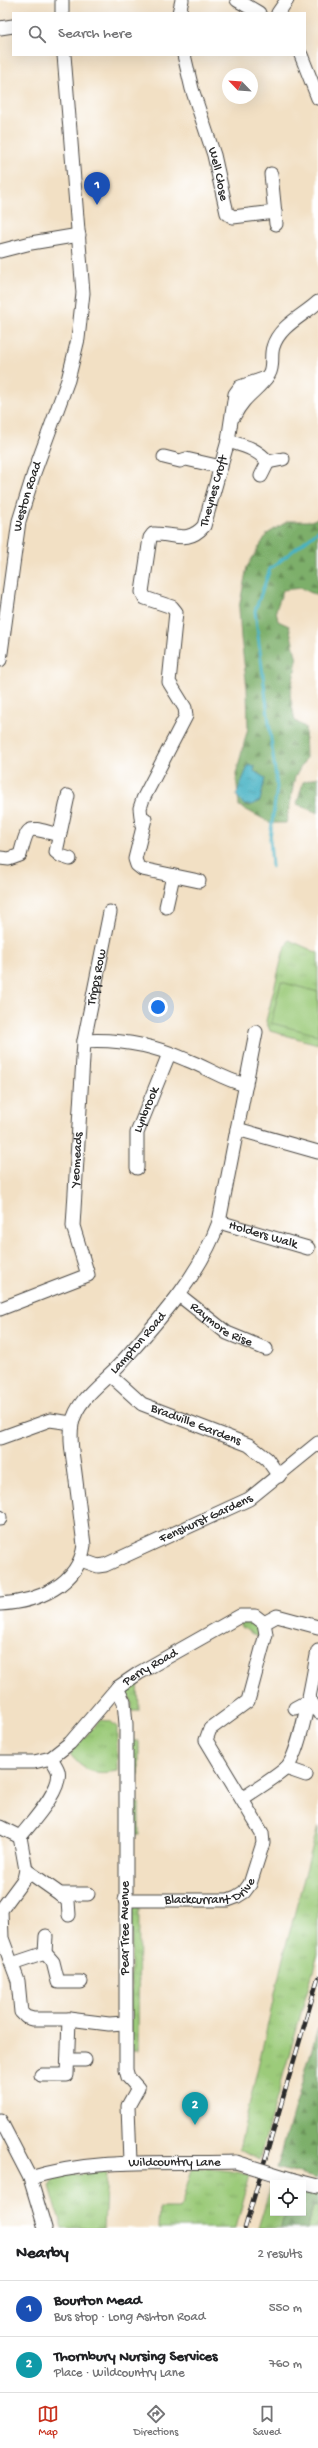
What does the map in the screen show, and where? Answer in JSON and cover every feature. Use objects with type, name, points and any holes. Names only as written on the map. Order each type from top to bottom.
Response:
[{"type":"street","points":[[62,0],[62,12]]},
{"type":"street","points":[[178,12],[182,0]]},
{"type":"street","points":[[237,0],[257,12]]},
{"type":"street","points":[[279,12],[287,0]]},
{"type":"street","points":[[0,28],[12,26]]},
{"type":"street","name":"Weston Road","points":[[0,660],[20,521],[34,472],[68,380],[78,339],[83,294],[64,56]]},
{"type":"street","name":"Well Close","points":[[184,56],[187,91],[214,155],[222,200],[227,213],[233,217],[275,218],[271,174]]},
{"type":"street","points":[[301,56],[318,94]]},
{"type":"street","points":[[0,251],[31,243],[79,236]]},
{"type":"street","name":"Theynes Croft","points":[[198,881],[142,869],[137,865],[135,859],[142,826],[140,808],[186,716],[185,708],[169,682],[168,674],[176,612],[172,607],[145,598],[142,592],[150,538],[153,534],[188,537],[198,534],[204,526],[228,441],[235,394],[240,387],[266,378],[270,372],[272,348],[277,337],[290,323],[318,302]]},
{"type":"street","name":"Theynes Croft","points":[[228,441],[250,447],[260,452],[268,462]]},
{"type":"street","points":[[164,457],[180,460],[186,459],[221,467]]},
{"type":"street","points":[[262,476],[268,462],[283,459]]},
{"type":"street","points":[[68,796],[56,852],[61,856],[70,859]]},
{"type":"street","points":[[0,858],[9,859],[20,855],[25,835],[29,830],[34,829],[59,835]]},
{"type":"street","points":[[166,907],[173,876]]},
{"type":"street","name":"Tripps Row","points":[[84,1041],[110,912]]},
{"type":"street","name":"Lampton Road","points":[[0,1604],[30,1599],[54,1589],[72,1576],[81,1560],[84,1545],[71,1441],[72,1423],[80,1406],[93,1390],[110,1375],[179,1295],[209,1249],[219,1222],[256,1032]]},
{"type":"street","points":[[84,1041],[120,1042],[169,1054],[200,1066],[229,1081],[246,1085]]},
{"type":"street","name":"Yeomeads","points":[[0,1309],[88,1275],[73,1226],[84,1041]]},
{"type":"street","name":"Lynbrook","points":[[137,1168],[137,1133],[169,1054]]},
{"type":"street","points":[[237,1129],[318,1152]]},
{"type":"street","name":"Holders Walk","points":[[219,1222],[308,1248]]},
{"type":"street","name":"Raymore Rise","points":[[179,1295],[227,1332],[266,1349]]},
{"type":"street","name":"Bradville Gardens","points":[[110,1375],[142,1404],[249,1445],[267,1459],[279,1476]]},
{"type":"street","points":[[0,1438],[50,1420],[72,1423]]},
{"type":"street","name":"Fenshurst Gardens","points":[[81,1560],[98,1566],[125,1558],[249,1498],[279,1476],[318,1443]]},
{"type":"street","name":"Perry Road","points":[[0,1762],[34,1762],[51,1758],[70,1743],[117,1688],[139,1673],[240,1616],[255,1616],[264,1623]]},
{"type":"street","points":[[264,1623],[277,1616],[318,1627]]},
{"type":"street","name":"Blackcurrant Drive","points":[[125,1900],[228,1900],[244,1892],[250,1884],[263,1844],[262,1833],[206,1740],[210,1729],[248,1701],[266,1634],[264,1623]]},
{"type":"street","points":[[242,1799],[286,1768],[294,1751],[310,1700],[318,1651]]},
{"type":"street","name":"Pear Tree Avenue","points":[[117,1688],[124,1702],[126,1724],[124,2024],[126,2070],[128,2077],[138,2088],[128,2106],[130,2162]]},
{"type":"street","points":[[51,1758],[58,1771],[58,1780],[50,1797],[20,1837],[26,1870],[24,1879],[1,1910],[2,1938],[18,1981],[21,2012],[26,2017],[33,2019],[68,2019],[109,2024],[124,2024]]},
{"type":"street","points":[[286,1768],[306,1775]]},
{"type":"street","points":[[0,1827],[20,1837]]},
{"type":"street","points":[[26,1870],[68,1901],[69,1915]]},
{"type":"street","points":[[60,1894],[88,1894]]},
{"type":"street","points":[[44,1953],[46,1936]]},
{"type":"street","points":[[12,1964],[44,1953]]},
{"type":"street","points":[[44,1953],[53,1962],[58,1982],[81,1982]]},
{"type":"street","points":[[40,2075],[67,2075],[68,2019]]},
{"type":"street","points":[[68,2060],[85,2060]]},
{"type":"street","points":[[0,2120],[30,2178],[45,2228]]},
{"type":"street","name":"Wildcountry Lane","points":[[30,2178],[53,2171],[130,2162],[236,2162],[318,2186]]},
{"type":"green space","points":[[318,518],[318,596],[301,588],[283,590],[276,610],[278,621],[289,626],[297,660],[290,695],[295,721],[305,727],[306,758],[295,777],[286,823],[271,823],[239,806],[236,774],[248,728],[247,688],[239,608],[247,567],[267,534],[288,521],[311,521]]},
{"type":"green space","points":[[318,777],[318,813],[297,804],[303,782]]},
{"type":"green space","points":[[289,940],[318,953],[318,1044],[270,1031],[266,1021],[283,953]]},
{"type":"green space","points":[[281,982],[318,992],[318,1035],[271,1023]]},
{"type":"green space","points":[[243,1622],[249,1622],[258,1626],[260,1639],[240,1625]]},
{"type":"green space","points":[[138,1680],[139,1711],[132,1711],[132,1702],[126,1691],[129,1685]]},
{"type":"green space","points":[[100,1720],[110,1721],[117,1727],[117,1771],[102,1773],[90,1771],[80,1765],[70,1754]]},
{"type":"green space","points":[[131,1741],[139,1741],[139,1774],[131,1774]]},
{"type":"green space","points":[[130,1803],[139,1803],[139,1835],[131,1835]]},
{"type":"green space","points":[[318,1826],[318,1954],[259,2160],[239,2149],[286,1945]]},
{"type":"green space","points":[[139,1906],[138,2050],[130,2050],[132,1909]]},
{"type":"green space","points":[[318,2028],[318,2179],[277,2168]]},
{"type":"green space","points":[[193,2167],[231,2171],[250,2175],[236,2228],[159,2228],[160,2208],[180,2208]]},
{"type":"green space","points":[[103,2171],[107,2173],[104,2228],[62,2228],[50,2186],[58,2176]]},
{"type":"green space","points":[[306,2188],[318,2190],[318,2206],[313,2207],[306,2228],[281,2228],[284,2216],[306,2216]]},
{"type":"green space","points":[[270,2189],[270,2216],[284,2216],[281,2228],[258,2228]]},
{"type":"green space","points":[[318,2206],[318,2228],[306,2228],[313,2207]]},
{"type":"water","points":[[249,764],[255,767],[254,771],[265,778],[260,801],[251,805],[244,805],[236,795]]},
{"type":"waterway","points":[[272,867],[270,838],[277,787],[255,611],[270,569],[318,531]]},
{"type":"railway","points":[[245,2228],[318,1978]]},
{"type":"place","name":"Bourton Mead","points":[[97,205]]},
{"type":"place","name":"Thornbury Nursing Services","points":[[195,2125]]}]
